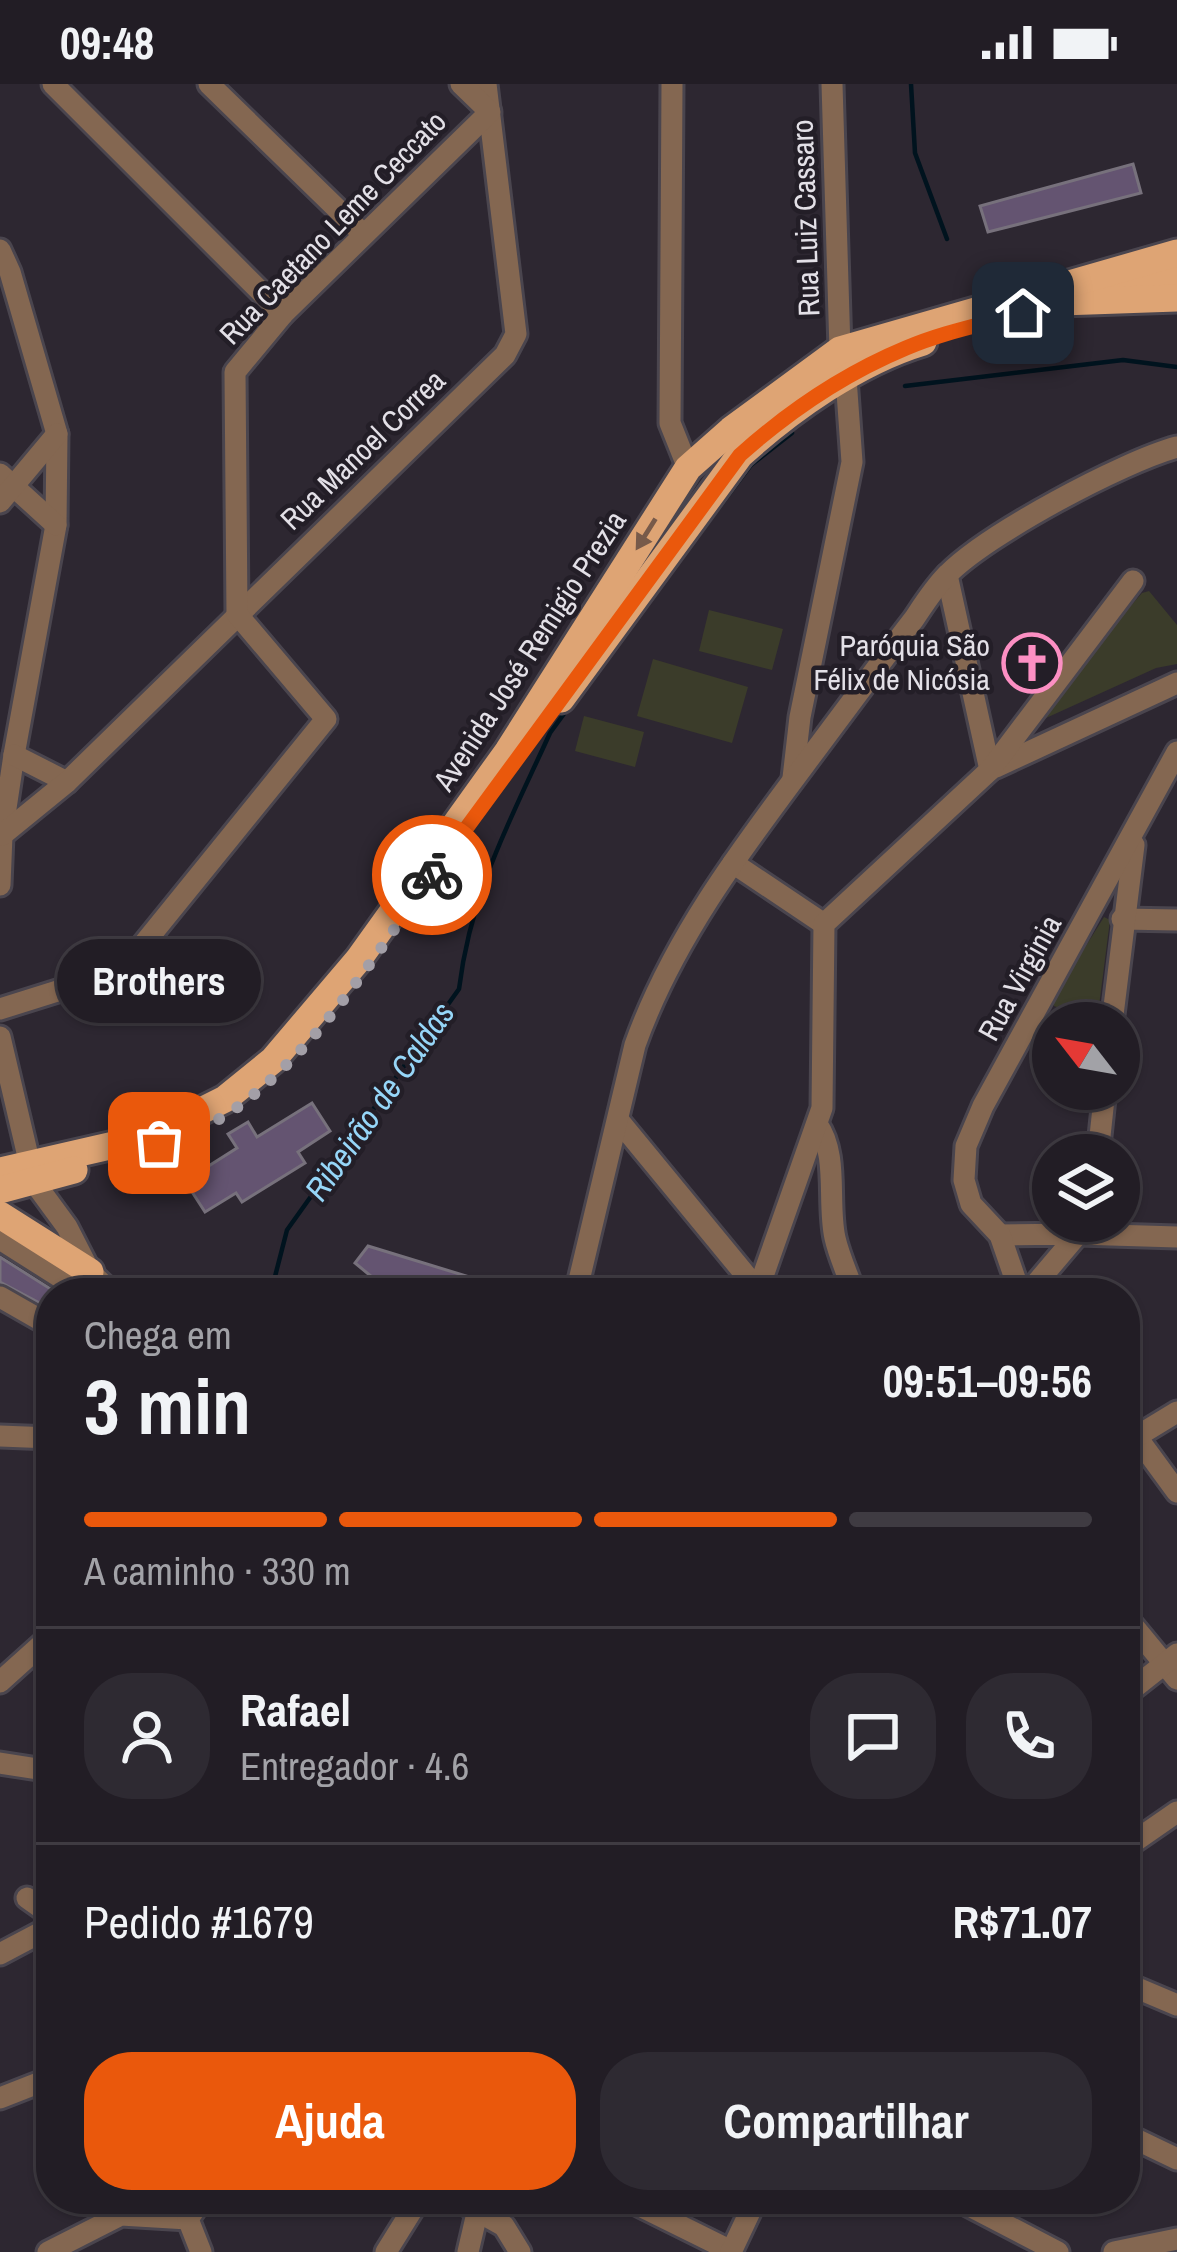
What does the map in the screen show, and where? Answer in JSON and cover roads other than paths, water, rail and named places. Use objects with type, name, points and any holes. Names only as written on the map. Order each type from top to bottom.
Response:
[{"type":"main road","points":[[1126,270],[1177,241]]},
{"type":"main road","name":"Avenida José Remigio Prezia","points":[[0,1190],[31,1173],[185,1119],[225,1100],[273,1060],[358,960],[508,752],[688,468],[731,430],[843,364],[1177,254]]},
{"type":"main road","name":"Avenida José Remigio Prezia","points":[[0,1171],[31,1173],[159,1143],[231,1112],[273,1075],[341,1002],[740,455],[843,364],[1061,302],[1177,277]]},
{"type":"main road","points":[[1061,302],[1177,298]]},
{"type":"main road","points":[[0,1215],[82,1278]]},
{"type":"street","points":[[52,84],[283,314]]},
{"type":"street","points":[[209,84],[363,234]]},
{"type":"street","points":[[461,84],[490,112]]},
{"type":"street","name":"Rua Manoel Correa","points":[[2,835],[67,782],[505,355],[516,334],[485,84]]},
{"type":"street","points":[[672,84],[670,423],[688,468]]},
{"type":"street","name":"Rua Luiz Cassaro","points":[[793,778],[800,717],[852,463],[843,364],[832,84]]},
{"type":"street","name":"Rua Caetano Leme Ceccato","points":[[237,614],[235,372],[283,314],[490,112]]},
{"type":"street","points":[[0,250],[57,434],[56,525],[14,755],[0,885]]},
{"type":"street","points":[[56,525],[5,488],[57,434]]},
{"type":"street","points":[[580,1278],[647,1012],[733,863],[793,778],[946,575],[987,543],[1060,502],[1152,454],[1177,447]]},
{"type":"street","points":[[946,575],[990,770]]},
{"type":"street","points":[[762,1278],[804,1150],[823,1108],[824,924],[990,770],[1132,581]]},
{"type":"street","points":[[0,1009],[86,982],[142,946],[326,719],[237,614]]},
{"type":"street","points":[[990,770],[1177,683]]},
{"type":"street","points":[[800,717],[830,731]]},
{"type":"street","name":"Rua Virginia","points":[[1018,1278],[1000,1235],[971,1204],[964,1180],[966,1146],[983,1106],[1177,752]]},
{"type":"street","points":[[14,755],[67,782]]},
{"type":"street","points":[[1114,1002],[1136,832]]},
{"type":"street","points":[[733,863],[824,924]]},
{"type":"street","points":[[1122,919],[1177,920]]},
{"type":"street","points":[[0,1037],[31,1173],[67,1227],[86,1278]]},
{"type":"street","points":[[619,1121],[746,1278]]},
{"type":"street","points":[[818,1124],[830,1174],[834,1237],[849,1278]]},
{"type":"street","points":[[1000,1235],[1032,1233]]},
{"type":"street","points":[[1140,1234],[1177,1237]]},
{"type":"street","points":[[0,1239],[79,1278]]},
{"type":"street","points":[[1039,1278],[1073,1242]]},
{"type":"street","points":[[0,1297],[36,1317]]},
{"type":"street","points":[[1140,1435],[1177,1412]]},
{"type":"street","points":[[0,1436],[36,1437]]},
{"type":"street","points":[[1140,1450],[1177,1492]]},
{"type":"street","points":[[1140,1631],[1173,1665],[1140,1686]]},
{"type":"street","points":[[0,1682],[36,1650]]},
{"type":"street","points":[[0,1763],[36,1769]]},
{"type":"street","points":[[1140,1838],[1177,1812]]},
{"type":"street","points":[[27,1898],[36,1905]]},
{"type":"street","points":[[0,1954],[36,1935]]},
{"type":"street","points":[[1140,1990],[1177,2006]]},
{"type":"street","points":[[0,2098],[36,2084]]},
{"type":"street","points":[[1140,2141],[1177,2159]]},
{"type":"street","points":[[188,2219],[192,2214]]},
{"type":"street","points":[[386,2252],[410,2214]]},
{"type":"street","points":[[468,2252],[481,2214]]},
{"type":"street","points":[[494,2214],[520,2252]]},
{"type":"street","points":[[656,2214],[731,2252],[749,2214]]},
{"type":"street","points":[[985,2214],[1058,2252]]},
{"type":"street","points":[[48,2252],[121,2215],[188,2219]]},
{"type":"street","points":[[188,2219],[201,2252]]},
{"type":"street","points":[[1114,2252],[1177,2239]]},
{"type":"waterway","points":[[911,84],[915,153],[947,239]]},
{"type":"waterway","name":"Ribeirão de Caldas","points":[[905,386],[1123,360],[1177,367]]},
{"type":"waterway","name":"Ribeirão de Caldas","points":[[696,538],[751,465],[792,433]]},
{"type":"waterway","name":"Ribeirão de Caldas","points":[[275,1278],[287,1230],[459,989],[473,920],[494,857],[550,733],[566,711]]},
{"type":"place","name":"Paróquia São Félix de Nicósia","points":[[1032,663]]},
{"type":"place","name":"Brothers","points":[[159,1143]]}]
